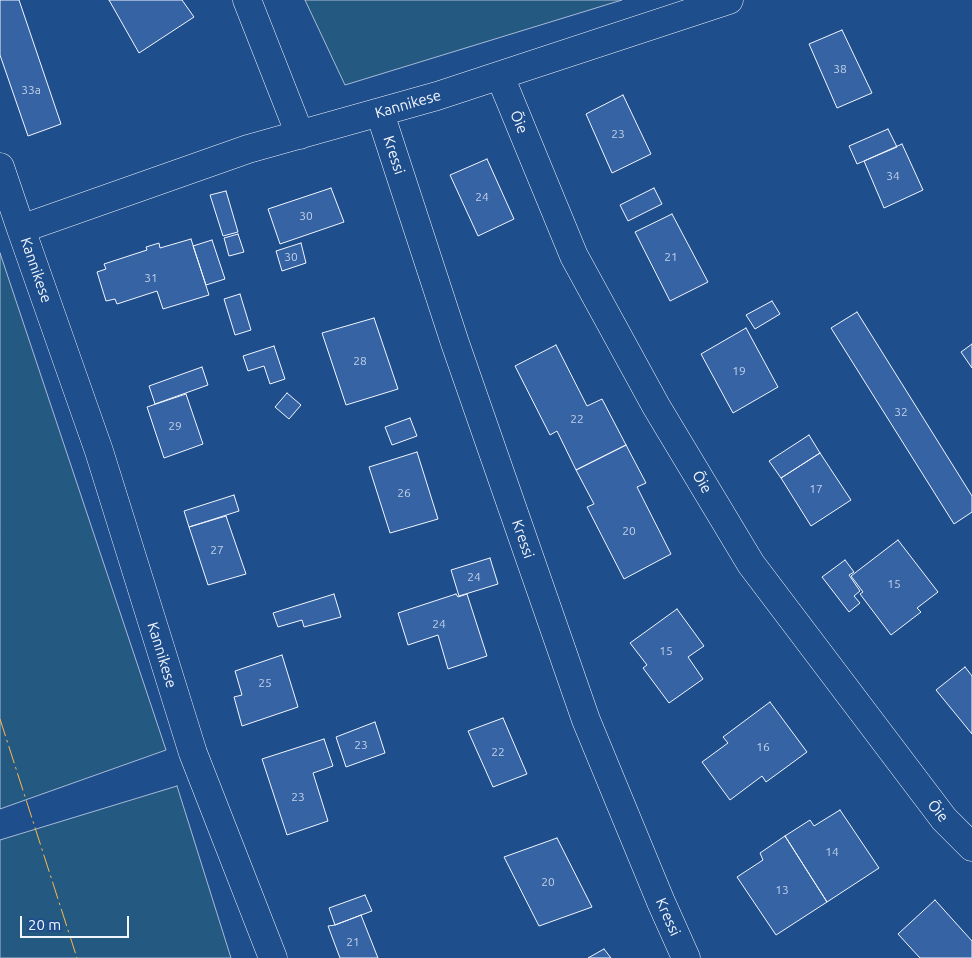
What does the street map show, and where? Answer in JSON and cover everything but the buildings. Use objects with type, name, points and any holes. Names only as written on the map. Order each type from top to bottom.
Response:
[{"type":"street","points":[[247,0],[300,135]]},
{"type":"street","name":"Kannikese","points":[[274,958],[193,753],[99,451],[21,229],[248,149],[437,96],[729,0]]},
{"type":"street","name":"Õie","points":[[500,76],[574,256],[656,406],[751,564],[944,819],[972,847]]},
{"type":"street","name":"Kressi","points":[[380,112],[454,343],[586,720],[686,958]]},
{"type":"street","points":[[0,167],[21,229]]},
{"type":"shaded area","points":[[305,0],[622,0],[345,85]]},
{"type":"shaded area","points":[[0,253],[166,750],[0,809]]},
{"type":"shaded area","points":[[177,786],[231,958],[0,958],[0,840]]},
{"type":"power","points":[[0,719],[77,958]]}]
